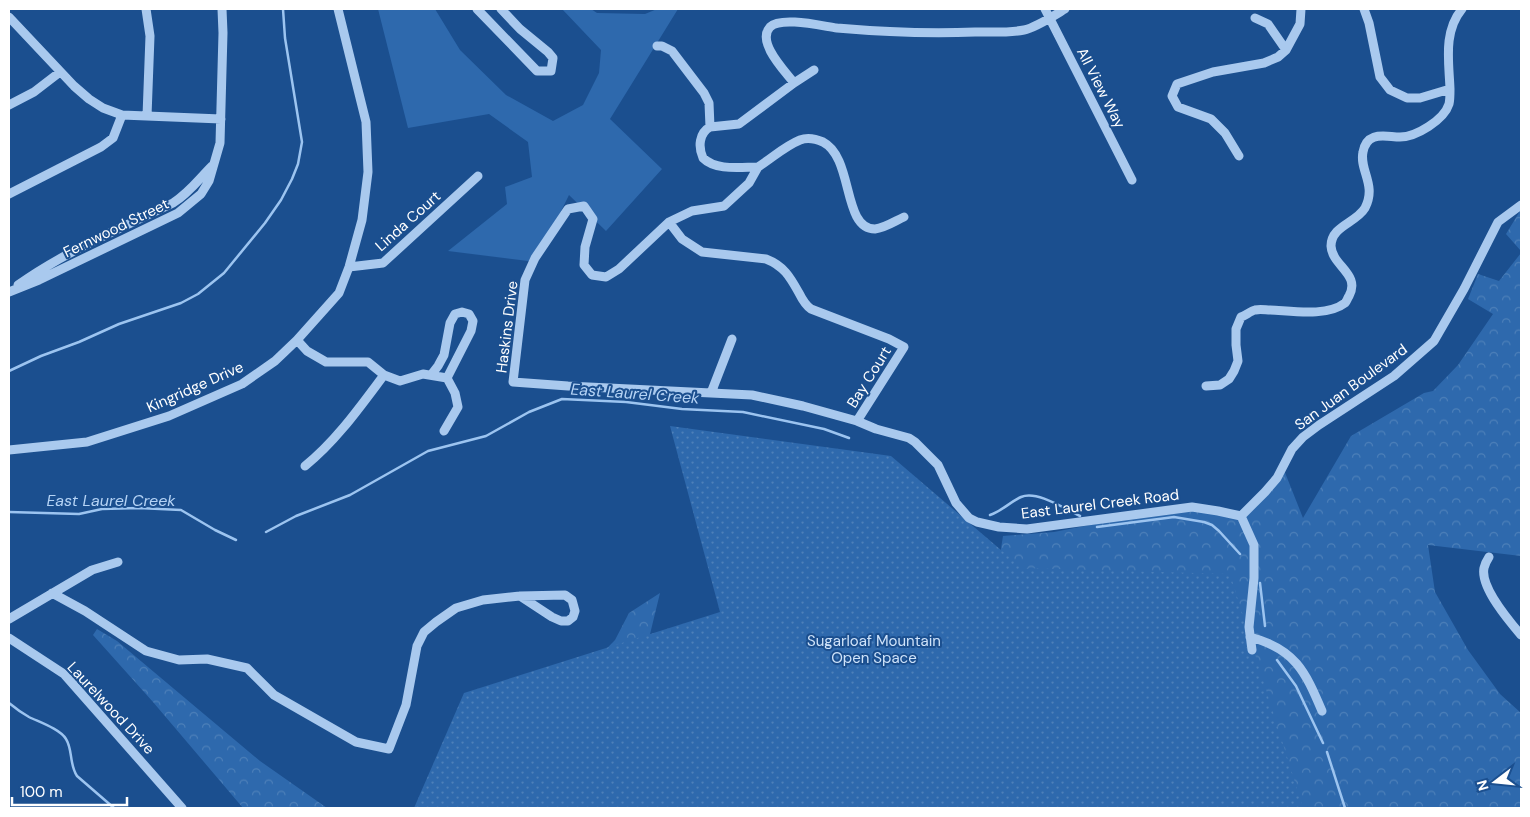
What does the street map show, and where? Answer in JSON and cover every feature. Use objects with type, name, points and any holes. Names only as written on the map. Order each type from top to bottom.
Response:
[{"type":"street","points":[[146,9],[150,36],[147,116]]},
{"type":"street","name":"Fernwood Street","points":[[9,292],[34,274],[81,248],[182,198],[214,164],[220,143],[222,9]]},
{"type":"street","name":"Kingridge Drive","points":[[9,450],[87,442],[168,416],[242,384],[275,362],[339,293],[349,267],[362,220],[368,172],[366,122],[338,9]]},
{"type":"street","points":[[477,9],[537,71],[551,71],[553,58],[520,29],[501,9]]},
{"type":"street","name":"All View Way","points":[[1045,9],[1132,180]]},
{"type":"street","points":[[794,83],[770,52],[766,42],[770,26],[791,22],[837,28],[937,33],[1026,30],[1065,9]]},
{"type":"street","points":[[1239,156],[1225,134],[1210,119],[1178,107],[1172,96],[1177,84],[1213,72],[1264,63],[1278,57],[1286,50],[1300,24],[1301,9]]},
{"type":"street","points":[[1364,9],[1369,23],[1380,77],[1390,90],[1407,98],[1420,98],[1450,89]]},
{"type":"street","points":[[1206,386],[1220,385],[1230,379],[1238,361],[1236,329],[1241,317],[1256,310],[1323,312],[1334,309],[1346,302],[1352,291],[1351,281],[1348,273],[1336,260],[1331,245],[1335,233],[1357,218],[1365,207],[1369,193],[1363,152],[1371,139],[1385,135],[1407,136],[1430,126],[1440,119],[1445,112],[1449,105],[1448,51],[1450,34],[1453,21],[1462,9]]},
{"type":"street","points":[[9,17],[88,100],[104,108],[122,115],[221,119]]},
{"type":"street","points":[[1255,18],[1268,24],[1286,50]]},
{"type":"street","points":[[657,46],[662,46],[672,51],[704,93],[709,103],[710,127]]},
{"type":"street","points":[[814,70],[739,124],[706,129],[700,144],[700,151],[706,161],[713,165],[721,166],[758,167],[799,140],[812,138],[832,148],[839,160],[859,222],[864,226],[881,228],[904,217]]},
{"type":"street","points":[[9,105],[34,92],[60,72]]},
{"type":"street","points":[[9,194],[101,147],[112,138],[122,115]]},
{"type":"street","name":"Haskins Drive","points":[[513,382],[525,280],[535,258],[568,208],[584,206],[593,219],[584,265],[592,275],[606,277],[619,270],[669,222],[692,211],[724,206],[749,182],[758,167]]},
{"type":"street","name":"Linda Court","points":[[349,267],[383,263],[478,176]]},
{"type":"street","name":"San Juan Boulevard","points":[[1241,516],[1277,478],[1292,449],[1303,437],[1394,376],[1434,341],[1464,289],[1498,222],[1521,205]]},
{"type":"street","name":"Bay Court","points":[[669,222],[682,239],[702,252],[766,259],[776,262],[784,270],[805,303],[811,309],[889,339],[904,347],[858,421]]},
{"type":"street","points":[[431,375],[444,355],[450,323],[455,314],[462,312],[469,314],[473,322],[471,331],[447,378]]},
{"type":"street","points":[[711,393],[732,339]]},
{"type":"street","points":[[297,340],[307,351],[326,362],[368,362],[384,375],[400,380],[423,374],[447,378],[455,392],[458,407],[444,431]]},
{"type":"street","points":[[304,466],[318,455],[343,428],[384,375]]},
{"type":"street","name":"East Laurel Creek Road","points":[[513,382],[752,395],[858,421],[876,429],[909,438],[915,442],[938,465],[956,503],[963,512],[969,518],[978,522],[999,527],[1027,529],[1192,507],[1241,516]]},
{"type":"street","points":[[1241,516],[1254,544],[1254,578],[1249,627],[1252,650]]},
{"type":"street","points":[[1489,557],[1484,569],[1486,585],[1507,619],[1521,635]]},
{"type":"street","points":[[9,619],[92,570],[118,562]]},
{"type":"street","points":[[52,593],[85,611],[146,651],[179,660],[207,659],[247,668],[274,695],[347,737],[356,742],[389,749],[406,705],[418,646],[424,632],[456,608],[483,600],[520,596],[565,595],[572,600],[575,611],[573,617],[568,621],[561,621],[520,596]]},
{"type":"street","points":[[1250,637],[1262,640],[1285,653],[1300,666],[1322,711]]},
{"type":"street","name":"Laurelwood Drive","points":[[9,638],[64,674],[182,808]]},
{"type":"green space","points":[[378,9],[435,9],[460,50],[506,95],[553,121],[583,105],[599,73],[601,50],[562,9],[591,9],[597,13],[645,14],[657,9],[678,9],[610,119],[662,169],[606,231],[569,195],[536,262],[448,251],[507,204],[505,187],[532,177],[528,142],[489,114],[408,128]]},
{"type":"green space","points":[[1521,211],[1521,251],[1506,234]]},
{"type":"green space","points":[[1521,253],[1521,556],[1428,545],[1435,592],[1468,650],[1500,694],[1521,713],[1521,808],[1187,808],[991,612],[1003,536],[1054,532],[1192,505],[1240,512],[1265,488],[1282,465],[1303,518],[1351,436],[1424,393],[1433,391],[1458,365],[1493,314],[1468,299],[1478,274],[1499,281]]},
{"type":"green space","name":"Sugarloaf Mountain Open Space","points":[[670,426],[891,456],[1022,568],[1230,574],[1303,808],[414,808],[464,693],[720,612]]},
{"type":"green space","points":[[660,593],[643,663],[582,674],[615,640],[629,613]]},
{"type":"green space","points":[[97,629],[117,641],[260,761],[327,808],[243,808],[93,635]]},
{"type":"waterway","points":[[9,371],[119,324],[181,303],[198,294],[224,273],[265,223],[281,200],[292,179],[298,164],[302,142],[285,38],[283,9]]},
{"type":"waterway","name":"East Laurel Creek","points":[[266,532],[296,516],[350,495],[428,451],[486,436],[529,412],[562,399],[626,402],[682,409],[743,412],[824,429],[849,438]]},
{"type":"waterway","name":"East Laurel Creek","points":[[990,515],[1021,497],[1035,496],[1051,501],[1080,516]]},
{"type":"waterway","name":"East Laurel Creek","points":[[9,512],[79,514],[102,509],[181,510],[236,540]]},
{"type":"waterway","name":"East Laurel Creek","points":[[1097,527],[1174,517],[1204,522],[1212,525],[1219,531],[1240,554]]},
{"type":"waterway","name":"East Laurel Creek","points":[[1260,583],[1265,626]]},
{"type":"waterway","name":"East Laurel Creek","points":[[1277,660],[1296,686],[1323,743]]},
{"type":"waterway","points":[[9,703],[26,715],[63,735],[70,748],[73,767],[77,776],[114,808]]},
{"type":"waterway","name":"East Laurel Creek","points":[[1327,752],[1345,808]]}]
